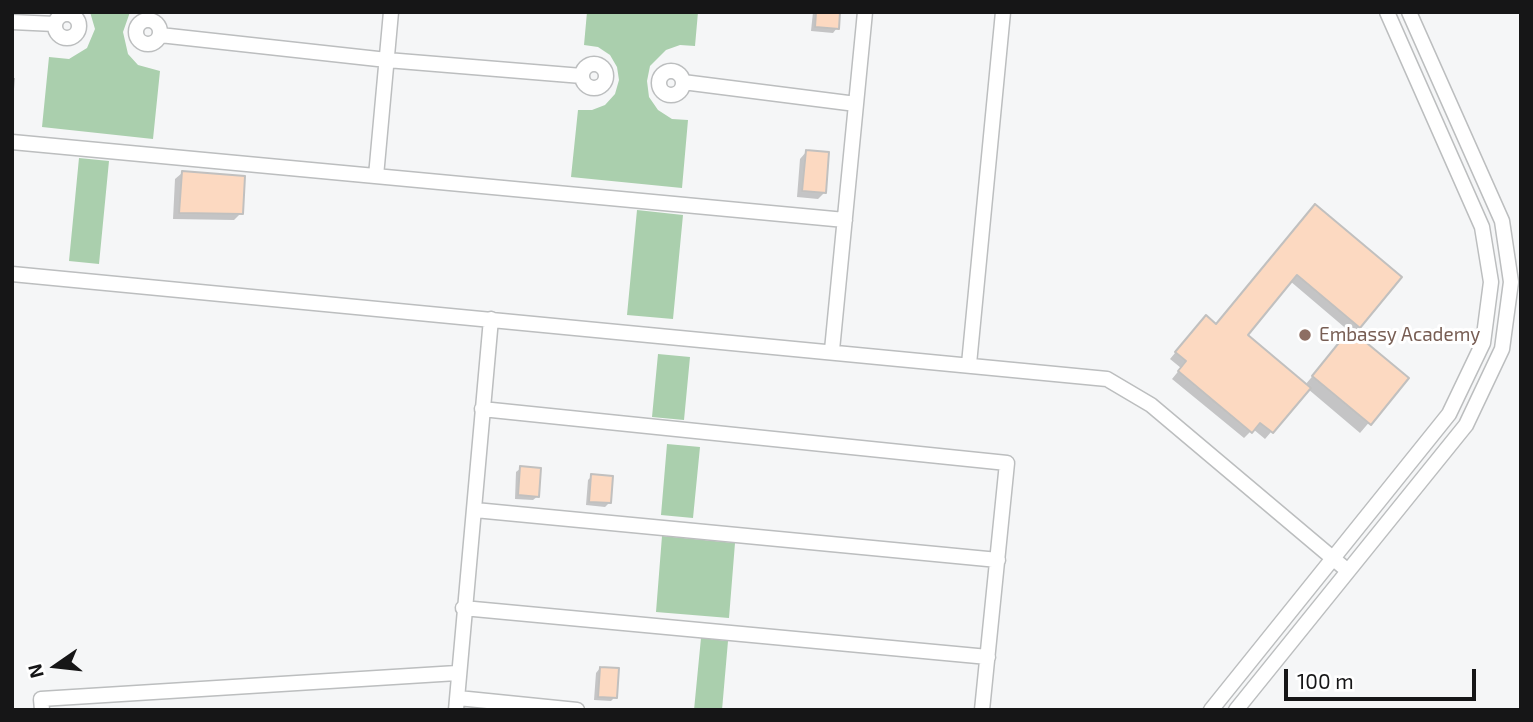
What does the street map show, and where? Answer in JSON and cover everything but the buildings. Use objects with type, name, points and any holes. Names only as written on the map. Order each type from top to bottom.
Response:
[{"type":"street","points":[[376,176],[391,12]]},
{"type":"street","points":[[832,351],[864,12]]},
{"type":"street","points":[[970,364],[1003,12]]},
{"type":"street","points":[[1211,710],[1449,414],[1483,343],[1491,282],[1482,227],[1387,12]]},
{"type":"street","points":[[1236,710],[1466,425],[1502,349],[1511,282],[1502,222],[1409,12]]},
{"type":"street","points":[[12,22],[55,24]]},
{"type":"street","points":[[160,35],[387,60],[582,76]]},
{"type":"street","points":[[683,82],[856,104]]},
{"type":"street","points":[[12,142],[845,220]]},
{"type":"street","points":[[12,274],[1107,379],[1151,405],[1348,571]]},
{"type":"street","points":[[491,319],[475,510],[457,673],[457,704],[577,710]]},
{"type":"street","points":[[482,409],[1007,463],[982,710]]},
{"type":"street","points":[[475,510],[998,560]]},
{"type":"street","points":[[463,608],[989,657]]},
{"type":"street","points":[[42,710],[41,699],[457,673]]},
{"type":"green space","points":[[90,12],[130,12],[123,32],[128,54],[138,65],[160,71],[153,139],[42,127],[49,57],[69,59],[87,48],[95,29]]},
{"type":"green space","points":[[587,12],[698,12],[695,46],[680,45],[666,50],[650,66],[647,81],[649,97],[658,110],[672,119],[688,120],[682,188],[571,177],[578,110],[592,110],[605,105],[615,94],[619,80],[617,67],[610,55],[598,47],[584,45]]},
{"type":"green space","points":[[79,158],[109,161],[99,264],[69,261]]},
{"type":"green space","points":[[637,210],[683,215],[673,319],[627,315]]},
{"type":"green space","points":[[658,354],[690,357],[684,420],[652,417]]},
{"type":"green space","points":[[667,444],[700,447],[693,518],[661,515]]},
{"type":"green space","points":[[662,536],[735,543],[729,618],[656,612]]},
{"type":"green space","points":[[701,638],[728,641],[722,710],[694,710]]},
{"type":"place","name":"Embassy Academy","points":[[1305,335]]}]
